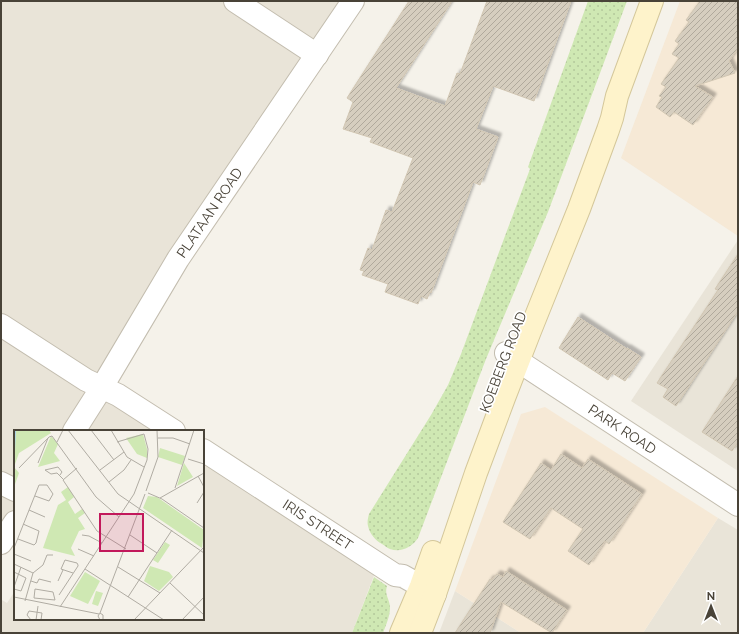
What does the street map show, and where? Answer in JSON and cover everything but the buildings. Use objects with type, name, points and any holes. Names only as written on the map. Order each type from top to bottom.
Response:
[{"type":"main road","name":"KOEBERG ROAD","points":[[401,633],[428,590],[476,473],[512,357],[594,138],[605,115],[617,96],[652,1]]},
{"type":"main road","name":"KOEBERG ROAD","points":[[420,633],[428,590]]},
{"type":"street","points":[[235,1],[317,55]]},
{"type":"street","name":"PLATAAN ROAD","points":[[75,430],[178,259],[354,1]]},
{"type":"street","points":[[1,324],[86,380],[118,395],[172,430]]},
{"type":"street","name":"PARK ROAD","points":[[512,357],[738,505]]},
{"type":"street","name":"IRIS STREET","points":[[204,451],[395,575],[402,576],[428,590]]},
{"type":"street","points":[[1,483],[14,490]]},
{"type":"street","points":[[1,543],[14,524]]},
{"type":"shaded area","points":[[1,1],[352,1],[101,387],[170,430],[14,430],[14,522],[1,542]]},
{"type":"shaded area","points":[[680,1],[738,1],[738,236],[621,158]]},
{"type":"shaded area","points":[[738,240],[738,471],[631,401]]},
{"type":"shaded area","points":[[545,407],[718,518],[643,633],[521,633],[455,591],[521,414]]},
{"type":"shaded area","points":[[204,452],[378,565],[352,633],[1,633],[1,601],[2,600],[7,603],[14,592],[14,620],[204,620]]},
{"type":"shaded area","points":[[718,518],[738,530],[738,633],[643,633]]},
{"type":"shaded area","points":[[455,591],[521,633],[439,633]]},
{"type":"green space","points":[[588,1],[627,1],[548,212],[486,359],[418,538],[413,544],[402,550],[390,549],[377,541],[371,534],[368,524],[369,514],[448,385],[530,169],[528,167]]},
{"type":"green space","points":[[374,577],[387,586],[386,592],[390,605],[390,611],[383,633],[352,633]]}]
